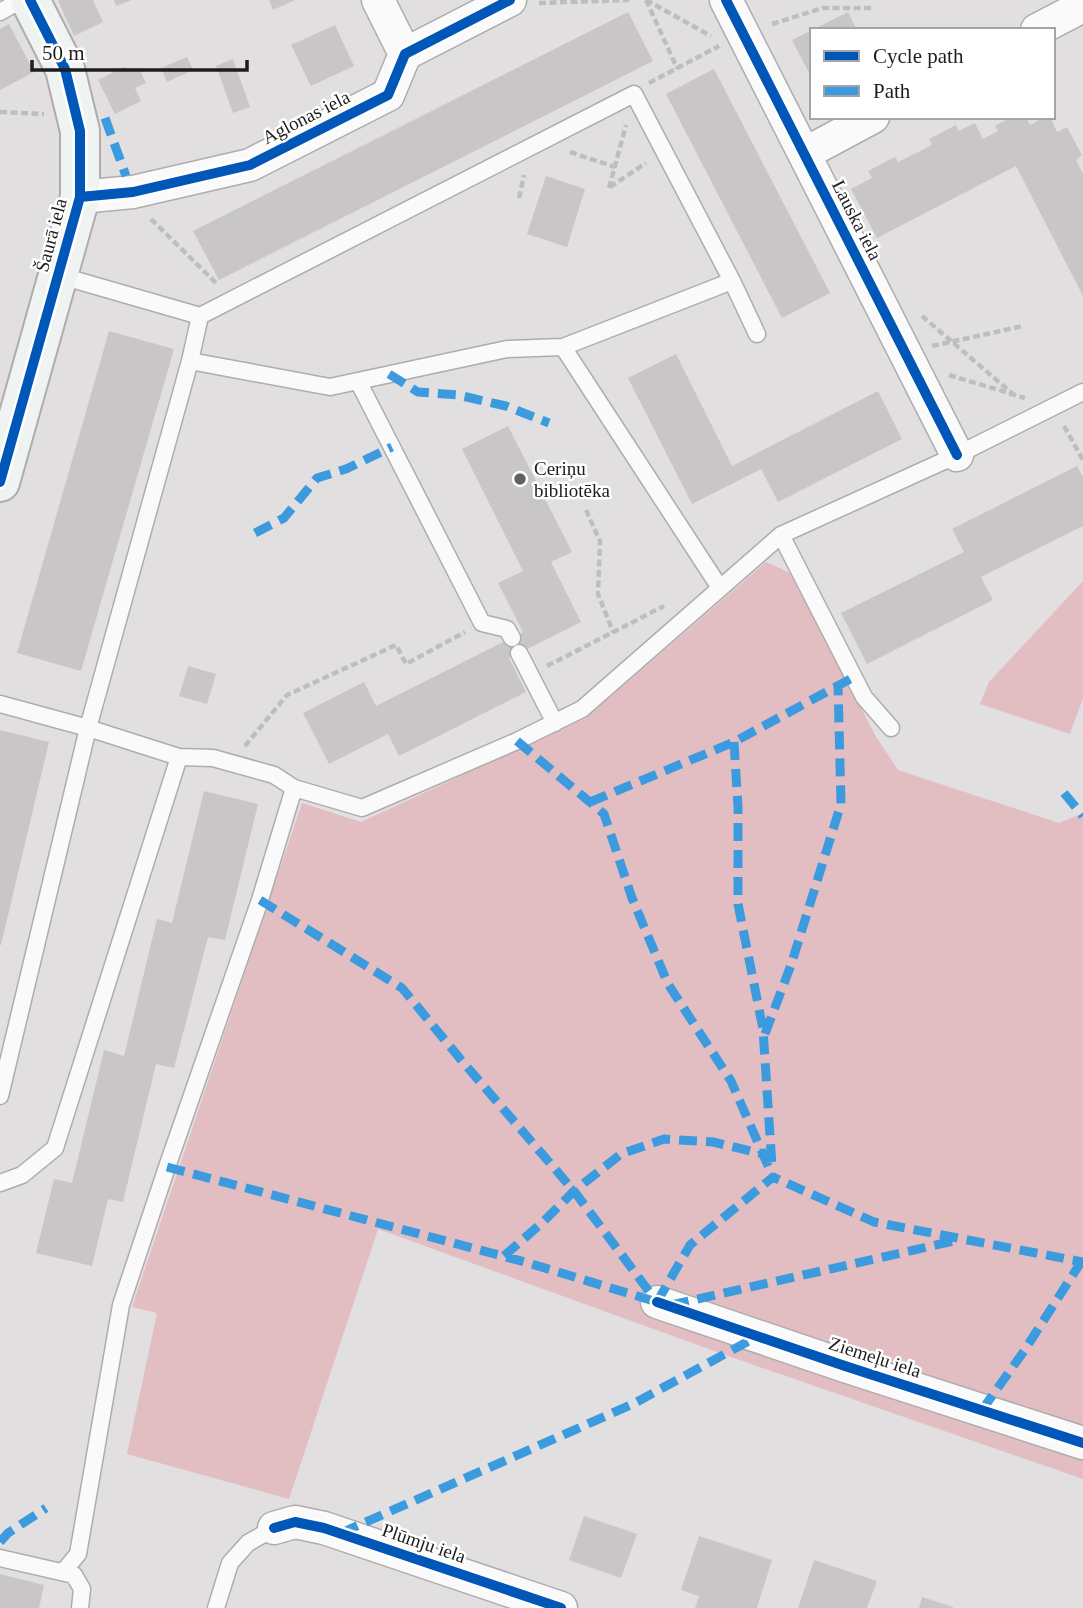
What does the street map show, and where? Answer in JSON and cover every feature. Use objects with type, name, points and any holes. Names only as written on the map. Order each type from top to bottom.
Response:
[{"type":"street","name":"Šaurā iela","points":[[0,482],[80,197],[80,131],[65,69],[30,0]]},
{"type":"street","points":[[378,0],[405,54],[507,2]]},
{"type":"street","name":"Lauska iela","points":[[726,0],[957,455]]},
{"type":"street","points":[[1041,28],[1080,7]]},
{"type":"street","name":"Aglonas iela","points":[[80,197],[133,192],[250,166],[388,95],[405,54]]},
{"type":"street","points":[[804,154],[869,119]]},
{"type":"street","name":"Ziemeļu iela","points":[[657,1302],[1083,1443]]},
{"type":"street","name":"Plūmju iela","points":[[274,1528],[295,1522],[324,1528],[561,1608]]},
{"type":"lane","points":[[0,12],[21,0]]},
{"type":"lane","points":[[58,275],[200,316],[634,93],[757,334]]},
{"type":"lane","points":[[190,361],[330,387],[507,349],[563,347],[732,281]]},
{"type":"lane","points":[[0,1096],[88,728],[190,361],[200,316]]},
{"type":"lane","points":[[563,347],[720,588]]},
{"type":"lane","points":[[358,381],[482,623],[507,629],[512,638]]},
{"type":"lane","points":[[0,704],[179,757],[214,758],[274,775],[294,788],[362,808],[517,741],[583,709],[781,535],[957,455],[1083,392]]},
{"type":"lane","points":[[781,535],[864,696],[891,728]]},
{"type":"lane","points":[[519,653],[555,723]]},
{"type":"lane","points":[[0,1184],[22,1175],[55,1148],[179,757]]},
{"type":"lane","points":[[63,1572],[78,1554],[121,1305],[260,900],[294,788]]},
{"type":"lane","points":[[216,1608],[230,1563],[248,1543],[274,1528]]},
{"type":"lane","points":[[0,1558],[74,1575],[82,1589],[80,1608]]},
{"type":"path","points":[[507,2],[629,0]]},
{"type":"path","points":[[646,0],[677,68]]},
{"type":"path","points":[[623,178],[609,188],[634,93],[724,43],[646,0]]},
{"type":"path","points":[[743,33],[823,8],[873,8]]},
{"type":"path","points":[[0,112],[56,115]]},
{"type":"path","points":[[594,160],[615,167]]},
{"type":"path","points":[[149,218],[232,299]]},
{"type":"path","points":[[922,316],[1014,395]]},
{"type":"path","points":[[907,358],[953,341],[1023,326]]},
{"type":"path","points":[[907,358],[1054,407],[1081,451],[1083,460]]},
{"type":"path","points":[[586,510],[600,541],[598,594],[612,632]]},
{"type":"path","points":[[530,674],[669,603]]},
{"type":"path","points":[[231,763],[286,695],[396,645],[406,664],[482,623]]},
{"type":"shaded area","points":[[766,562],[793,574],[875,735],[898,770],[1059,823],[1083,813],[1083,1479],[728,1356],[378,1229],[289,1499],[127,1454],[157,1313],[132,1307],[302,803],[361,822],[586,718]]},
{"type":"shaded area","points":[[1082,582],[1083,698],[1070,734],[980,704],[989,682]]},
{"type":"building","points":[[93,0],[103,22],[74,36],[58,1]]},
{"type":"building","points":[[114,0],[132,0],[116,6]]},
{"type":"building","points":[[269,0],[295,0],[273,10]]},
{"type":"building","points":[[628,12],[653,61],[219,280],[193,231]]},
{"type":"building","points":[[848,12],[856,28],[816,28]]},
{"type":"building","points":[[9,24],[34,72],[0,90],[0,29]]},
{"type":"building","points":[[335,25],[354,66],[311,86],[291,45]]},
{"type":"building","points":[[810,31],[810,75],[792,40]]},
{"type":"building","points":[[187,57],[193,70],[167,82],[161,68]]},
{"type":"building","points":[[233,59],[250,107],[233,113],[216,66]]},
{"type":"building","points":[[124,67],[140,71],[146,83],[135,88],[141,101],[115,114],[98,80]]},
{"type":"building","points":[[714,69],[830,293],[782,318],[666,94]]},
{"type":"building","points":[[1007,119],[1027,119],[1030,125],[1041,119],[1051,119],[1057,132],[1067,127],[1082,155],[1076,160],[1083,174],[1083,296],[1016,166],[877,238],[851,189],[872,178],[868,171],[895,157],[898,162],[932,145],[929,139],[956,125],[959,131],[975,123],[983,139],[998,131],[995,126]]},
{"type":"building","points":[[546,176],[585,189],[567,247],[527,234]]},
{"type":"building","points":[[109,331],[174,349],[81,671],[17,653]]},
{"type":"building","points":[[676,354],[732,466],[878,391],[902,439],[778,502],[761,469],[692,504],[628,378]]},
{"type":"building","points":[[508,426],[572,552],[551,562],[581,622],[509,658],[526,692],[399,756],[388,734],[329,764],[303,713],[364,682],[376,706],[523,632],[498,583],[523,571],[462,449]]},
{"type":"building","points":[[1077,466],[1083,477],[1083,526],[981,577],[993,600],[867,664],[841,613],[964,552],[952,529]]},
{"type":"building","points":[[188,666],[216,674],[207,704],[179,696]]},
{"type":"building","points":[[0,730],[49,742],[1,945],[0,945]]},
{"type":"building","points":[[204,791],[258,804],[225,940],[208,937],[174,1068],[156,1064],[123,1202],[108,1199],[92,1266],[36,1253],[54,1179],[72,1183],[104,1050],[124,1056],[157,919],[172,923]]},
{"type":"building","points":[[584,1516],[637,1534],[621,1578],[569,1560]]},
{"type":"building","points":[[699,1536],[772,1560],[757,1608],[695,1608],[699,1596],[681,1590]]},
{"type":"building","points":[[814,1560],[877,1581],[867,1608],[798,1608]]},
{"type":"building","points":[[0,1574],[44,1585],[39,1608],[0,1608]]},
{"type":"building","points":[[922,1597],[953,1607],[953,1608],[919,1608]]},
{"type":"marked path","points":[[105,118],[126,176]]},
{"type":"marked path","points":[[389,374],[418,392],[458,395],[506,406],[549,423]]},
{"type":"marked path","points":[[255,533],[284,518],[317,478],[346,469],[392,447]]},
{"type":"marked path","points":[[590,802],[734,742],[854,677]]},
{"type":"marked path","points":[[765,1034],[791,965],[841,804],[838,686]]},
{"type":"marked path","points":[[517,741],[604,814],[632,898],[668,984],[731,1081],[773,1177]]},
{"type":"marked path","points":[[734,742],[738,807],[738,904],[763,1029],[772,1166]]},
{"type":"marked path","points":[[1064,793],[1083,816]]},
{"type":"marked path","points":[[260,900],[402,988],[574,1191],[657,1302]]},
{"type":"marked path","points":[[504,1256],[574,1191],[621,1154],[664,1139],[713,1142],[763,1154]]},
{"type":"marked path","points":[[167,1167],[525,1262],[657,1302]]},
{"type":"marked path","points":[[657,1302],[690,1245],[773,1177],[874,1222],[1083,1262]]},
{"type":"marked path","points":[[671,1305],[954,1241]]},
{"type":"marked path","points":[[982,1410],[1024,1351],[1083,1259]]},
{"type":"marked path","points":[[341,1533],[633,1404],[758,1336]]},
{"type":"marked path","points":[[0,1542],[8,1533],[46,1508]]},
{"type":"cycle path","points":[[0,482],[80,197],[80,131],[65,69],[30,0]]},
{"type":"cycle path","points":[[80,197],[133,192],[250,165],[388,95],[405,54],[510,0]]},
{"type":"cycle path","points":[[726,0],[957,455]]},
{"type":"cycle path","points":[[657,1302],[1083,1443]]},
{"type":"cycle path","points":[[274,1528],[295,1522],[324,1528],[561,1608]]},
{"type":"place","name":"Ceriņu bibliotēka","points":[[520,479]]}]
